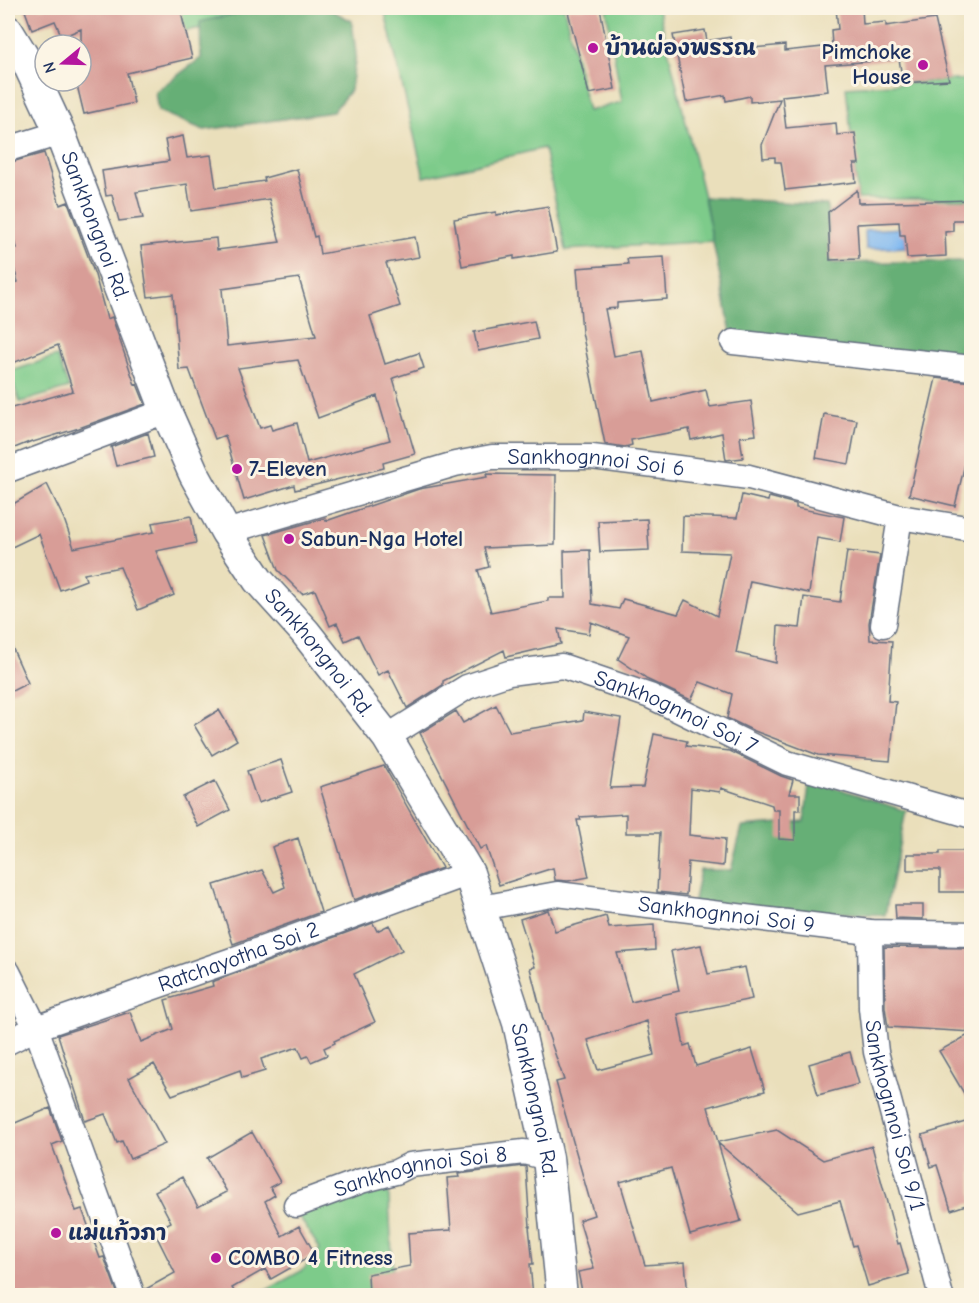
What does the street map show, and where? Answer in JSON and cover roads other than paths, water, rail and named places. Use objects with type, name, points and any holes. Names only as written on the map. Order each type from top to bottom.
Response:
[{"type":"street","name":"Sankhongnoi Rd.","points":[[8,31],[27,62],[60,133],[166,411],[194,474],[226,532],[258,580],[305,632],[387,737],[469,873],[518,1023],[548,1158],[562,1296]]},
{"type":"street","points":[[8,149],[60,133]]},
{"type":"street","points":[[733,342],[972,368]]},
{"type":"street","points":[[8,470],[166,411]]},
{"type":"street","name":"Sankhognnoi Soi 6","points":[[226,532],[455,464],[492,457],[535,455],[592,457],[749,477],[900,517],[972,529]]},
{"type":"street","points":[[883,625],[900,517]]},
{"type":"street","name":"Sankhognnoi Soi 7","points":[[387,737],[467,687],[509,673],[562,666],[650,696],[786,763],[972,816]]},
{"type":"street","name":"Ratchayotha Soi 2","points":[[8,1042],[36,1028],[230,961],[469,873]]},
{"type":"street","name":"Sankhognnoi Soi 9","points":[[481,908],[557,894],[870,932],[972,934]]},
{"type":"street","name":"Sankhognnoi Soi 9/1","points":[[870,932],[871,1008],[876,1052],[942,1296]]},
{"type":"street","points":[[8,972],[36,1028],[133,1296]]},
{"type":"street","name":"Sankhognnoi Soi 8","points":[[296,1205],[362,1180],[396,1172],[410,1165],[524,1152],[548,1158]]},
{"type":"water","points":[[905,228],[906,247],[866,249],[865,230]]},
{"type":"place","name":"บ้านผ่องพรรณ","points":[[593,48]]},
{"type":"place","name":"Pimchoke House","points":[[923,65]]},
{"type":"place","name":"7-Eleven","points":[[237,469]]},
{"type":"place","name":"Sabun-Nga Hotel","points":[[289,539]]},
{"type":"place","name":"แม่แก้วภา","points":[[56,1233]]},
{"type":"place","name":"COMBO 4 Fitness","points":[[216,1258]]}]
